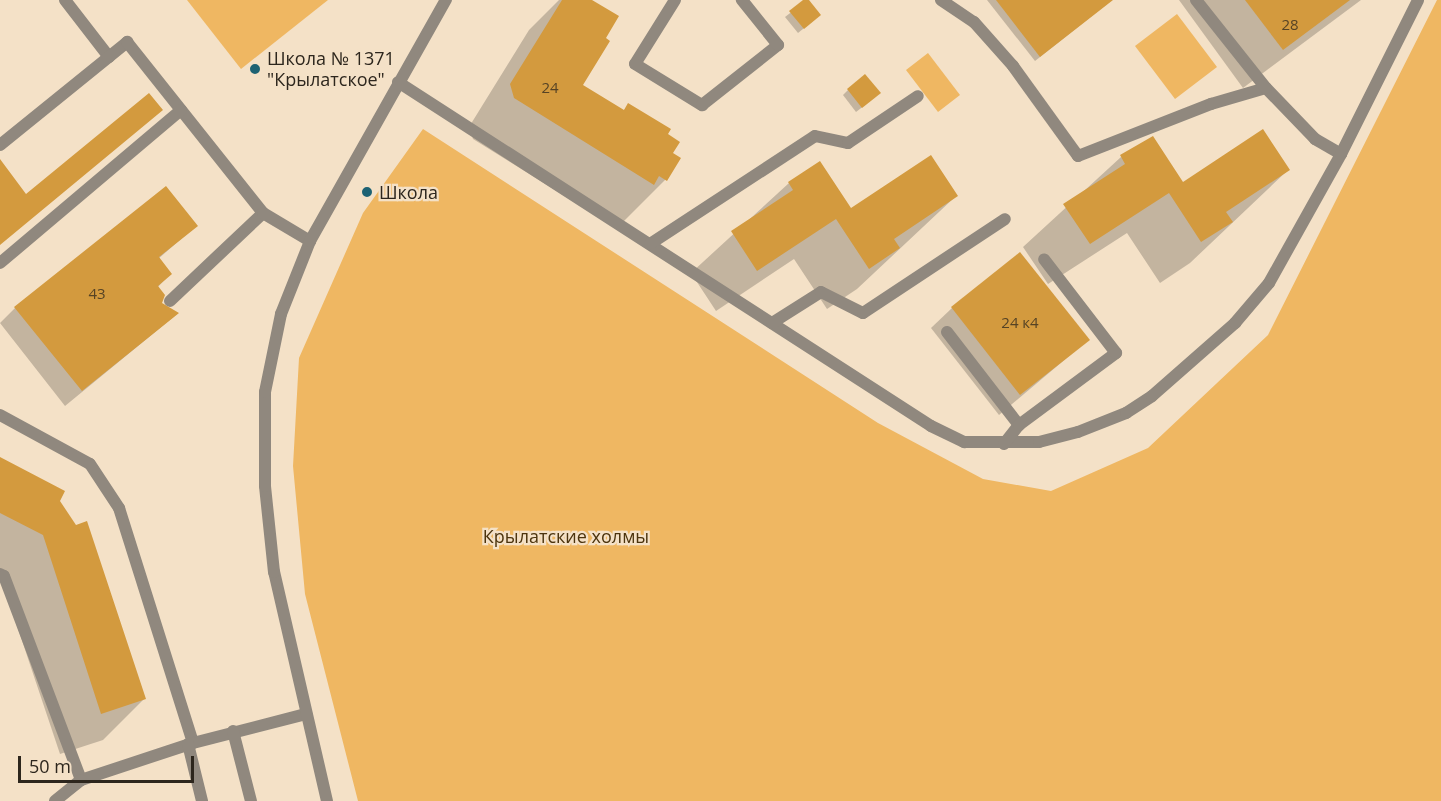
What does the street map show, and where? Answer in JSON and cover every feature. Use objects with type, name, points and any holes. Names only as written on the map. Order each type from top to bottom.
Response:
[{"type":"street","points":[[65,0],[109,57]]},
{"type":"street","points":[[327,801],[274,572],[267,528],[265,392],[281,314],[310,241],[398,82],[447,0]]},
{"type":"street","points":[[675,0],[635,64],[702,105],[778,45],[742,0]]},
{"type":"street","points":[[941,0],[974,22],[1013,66],[1078,156],[1211,105],[1266,88]]},
{"type":"street","points":[[1196,0],[1266,88],[1315,139],[1341,154]]},
{"type":"street","points":[[398,82],[931,426],[964,442],[1004,444],[1039,442],[1078,432],[1126,413],[1152,396],[1235,323],[1269,283],[1341,154],[1418,0]]},
{"type":"street","points":[[0,145],[128,42],[263,213],[310,241]]},
{"type":"street","points":[[650,244],[815,136],[848,143],[918,96]]},
{"type":"street","points":[[0,263],[181,110]]},
{"type":"street","points":[[170,301],[263,213]]},
{"type":"street","points":[[772,323],[821,292],[862,313],[1005,219]]},
{"type":"street","points":[[1004,444],[1019,425],[1116,352],[1044,259]]},
{"type":"street","points":[[947,332],[1019,425]]},
{"type":"street","points":[[0,415],[90,464],[119,508],[190,743],[202,801]]},
{"type":"street","points":[[0,574],[4,576],[81,780]]},
{"type":"street","points":[[55,801],[81,780],[190,743],[306,714]]},
{"type":"street","points":[[233,731],[251,801]]},
{"type":"green space","points":[[187,0],[328,0],[241,69]]},
{"type":"green space","name":"Крылатские холмы","points":[[1437,0],[1441,0],[1441,801],[358,801],[305,594],[293,466],[299,358],[363,213],[423,129],[878,423],[983,479],[1051,491],[1148,448],[1268,335]]},
{"type":"green space","points":[[1177,14],[1217,67],[1175,99],[1135,46]]},
{"type":"green space","points":[[928,53],[960,95],[938,112],[906,70]]},
{"type":"building","points":[[562,0],[592,0],[619,16],[606,38],[610,41],[583,85],[624,110],[628,103],[671,129],[668,134],[680,142],[673,153],[681,158],[667,181],[659,176],[654,185],[514,98],[510,84]]},
{"type":"building","points":[[803,0],[809,0],[821,15],[804,29],[789,11]]},
{"type":"building","points":[[996,0],[1113,0],[1040,57]]},
{"type":"building","points":[[1245,0],[1350,0],[1283,50]]},
{"type":"building","points":[[865,74],[881,93],[862,108],[847,89]]},
{"type":"building","points":[[149,93],[163,110],[0,245],[0,159],[26,194]]},
{"type":"building","points":[[1263,129],[1290,170],[1226,212],[1233,222],[1201,242],[1169,193],[1090,244],[1063,204],[1125,164],[1120,155],[1153,136],[1183,182]]},
{"type":"building","points":[[931,155],[958,196],[894,239],[900,248],[869,269],[836,219],[757,271],[731,231],[793,190],[788,182],[820,161],[851,208]]},
{"type":"building","points":[[166,186],[198,226],[159,257],[172,274],[158,286],[165,295],[162,303],[179,313],[82,391],[14,307]]},
{"type":"building","points":[[1020,252],[1090,340],[1020,395],[951,307]]},
{"type":"building","points":[[0,457],[65,491],[60,501],[76,525],[87,521],[146,699],[101,714],[43,535],[0,513]]},
{"type":"place","name":"Школа № 1371 \"Крылатское\"","points":[[255,69]]},
{"type":"place","name":"Школа","points":[[367,192]]}]
